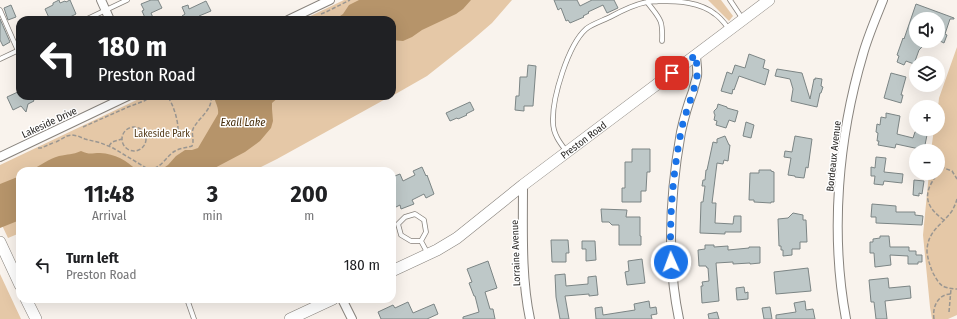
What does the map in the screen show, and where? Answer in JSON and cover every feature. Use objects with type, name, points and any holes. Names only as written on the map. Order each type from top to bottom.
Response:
[{"type":"main road","name":"Preston Road","points":[[396,269],[437,250],[457,238],[523,185],[769,0]]},
{"type":"main road","points":[[0,242],[16,276]]},
{"type":"main road","points":[[28,303],[36,319]]},
{"type":"main road","points":[[290,319],[324,303]]},
{"type":"street","points":[[101,0],[108,16]]},
{"type":"street","points":[[294,16],[314,4],[330,0]]},
{"type":"street","name":"Bordeaux Avenue","points":[[846,319],[838,237],[841,158],[848,111],[863,53],[883,0]]},
{"type":"street","points":[[679,319],[672,276],[670,247],[673,184],[682,125],[697,75],[696,55]]},
{"type":"street","name":"Lakeside Drive","points":[[0,157],[128,100]]},
{"type":"street","name":"Lorraine Avenue","points":[[523,185],[523,249],[530,319]]},
{"type":"street","points":[[344,303],[352,319]]},
{"type":"lane","points":[[93,16],[127,0]]},
{"type":"lane","points":[[730,0],[743,19]]},
{"type":"lane","points":[[567,152],[557,140],[553,123],[554,102],[570,52],[586,28],[647,2],[669,1],[696,4],[706,8],[715,13],[730,30]]},
{"type":"lane","points":[[647,2],[660,18],[662,26],[662,41]]},
{"type":"lane","points":[[0,10],[16,44]]},
{"type":"lane","points":[[0,60],[16,52]]},
{"type":"lane","points":[[415,214],[424,220],[426,232],[421,241],[411,241],[401,235],[398,224],[405,217],[415,214]]},
{"type":"lane","points":[[421,241],[428,254]]},
{"type":"lane","points":[[188,303],[194,319]]},
{"type":"path","points":[[134,100],[137,104]]},
{"type":"path","points":[[80,128],[147,100]]},
{"type":"path","points":[[143,131],[146,137],[143,148],[135,152],[128,149],[122,139],[125,132],[130,128],[137,128],[143,131],[165,135],[174,133],[178,129],[172,103],[170,100]]},
{"type":"path","points":[[158,167],[175,151],[192,146],[194,143],[192,130],[211,104],[211,100]]},
{"type":"path","points":[[56,142],[67,136],[78,136],[108,146],[145,167]]},
{"type":"path","points":[[108,146],[112,142],[122,139]]},
{"type":"path","points":[[944,220],[934,213],[929,205],[928,193],[930,186],[944,168],[952,171],[957,179]]},
{"type":"path","points":[[957,199],[953,210],[934,231],[927,245],[930,266],[934,274],[946,288],[957,289]]},
{"type":"path","points":[[950,312],[951,289]]},
{"type":"path","points":[[934,319],[933,313],[940,297],[951,294]]},
{"type":"green space","points":[[344,0],[512,0],[492,23],[470,42],[427,76],[396,94],[396,16],[310,16]]},
{"type":"green space","points":[[708,0],[721,0],[733,16],[729,21]]},
{"type":"green space","points":[[957,47],[957,315],[948,319],[932,319],[923,235],[928,180],[945,180],[945,144],[932,144],[933,136],[945,136],[945,100],[939,100],[941,92],[945,92],[945,81]]},
{"type":"green space","name":"Lakeside Park","points":[[137,100],[384,100],[261,167],[16,167],[16,235],[8,238],[0,221],[0,165]]},
{"type":"green space","points":[[0,274],[21,319],[0,319]]},
{"type":"water","points":[[359,0],[471,0],[456,14],[403,41],[396,40],[396,16],[340,16],[349,5]]},
{"type":"water","name":"Exall Lake","points":[[215,100],[275,100],[272,103],[273,121],[271,128],[260,141],[245,152],[217,167],[165,167],[176,156],[185,150],[198,148],[218,114]]},
{"type":"water","points":[[81,151],[116,156],[132,167],[37,167],[55,157]]},
{"type":"water","points":[[16,178],[16,222],[0,228],[0,184]]},
{"type":"building","points":[[59,0],[60,3],[70,0],[76,14],[72,16],[48,16],[45,9],[53,5],[53,3]]},
{"type":"building","points":[[151,0],[158,0],[162,8],[151,13],[152,16],[144,16],[142,11],[144,10],[141,4]]},
{"type":"building","points":[[554,0],[577,0],[580,6],[592,0],[614,0],[618,8],[607,13],[603,5],[588,12],[589,13],[583,16],[584,17],[570,23],[568,20],[566,21],[561,8],[558,10]]},
{"type":"building","points":[[206,1],[211,11],[199,16],[182,16],[185,14],[182,7],[188,5],[189,9]]},
{"type":"building","points":[[916,4],[938,12],[913,12]]},
{"type":"building","points":[[11,5],[16,17],[8,20],[4,8]]},
{"type":"building","points":[[945,15],[954,18],[950,19],[945,34]]},
{"type":"building","points":[[0,19],[10,42],[3,46],[0,40]]},
{"type":"building","points":[[909,24],[909,48],[921,48],[917,56],[909,56],[909,62],[906,61],[904,65],[897,62],[899,56],[897,55],[903,38],[904,39]]},
{"type":"building","points":[[749,54],[765,60],[763,68],[769,70],[765,85],[739,76],[732,94],[721,91],[727,72],[732,74],[735,65],[745,68]]},
{"type":"building","points":[[528,65],[536,66],[533,106],[524,106],[524,111],[515,110],[516,96],[519,96],[520,77],[527,77]]},
{"type":"building","points":[[777,69],[802,73],[810,99],[814,79],[822,79],[821,86],[823,87],[817,107],[791,101],[793,89],[790,79],[775,76]]},
{"type":"building","points":[[891,73],[906,77],[901,95],[903,95],[901,103],[884,98]]},
{"type":"building","points":[[16,93],[16,100],[34,101],[28,104],[26,112],[21,106],[13,110],[7,97]]},
{"type":"building","points":[[470,102],[474,110],[466,114],[467,115],[450,121],[446,113]]},
{"type":"building","points":[[718,104],[738,111],[735,122],[729,120],[726,128],[716,125],[717,121],[714,120],[714,111]]},
{"type":"building","points":[[886,113],[900,116],[897,134],[913,138],[914,136],[927,136],[925,144],[909,144],[909,147],[896,144],[895,148],[878,145],[878,133],[876,132],[877,124],[880,125],[881,117],[886,118]]},
{"type":"building","points":[[746,122],[754,125],[751,138],[743,136]]},
{"type":"building","points":[[725,136],[730,145],[728,161],[724,160],[723,164],[717,163],[712,203],[716,203],[715,223],[733,224],[734,216],[741,216],[741,232],[725,232],[725,234],[700,233],[701,202],[703,202],[705,186],[702,186],[703,180],[705,180],[713,142],[717,143],[717,139]]},
{"type":"building","points":[[795,136],[812,139],[808,168],[806,167],[804,178],[788,175],[791,158],[784,157],[785,151],[792,152]]},
{"type":"building","points":[[632,149],[650,149],[650,172],[647,172],[646,191],[641,191],[641,202],[622,202],[622,188],[625,188],[625,162],[632,162]]},
{"type":"building","points":[[876,157],[886,158],[884,172],[903,174],[902,183],[884,181],[883,185],[874,184],[875,176],[871,176],[871,167],[875,168]]},
{"type":"building","points":[[422,167],[426,176],[427,175],[434,194],[426,198],[424,194],[412,200],[414,204],[401,209],[400,205],[396,207],[396,176],[400,174],[403,181],[415,175],[413,171]]},
{"type":"building","points":[[759,170],[771,170],[774,172],[774,202],[754,202],[754,200],[749,200],[750,173],[759,173]]},
{"type":"building","points":[[914,180],[924,181],[922,194],[919,193],[919,196],[913,195]]},
{"type":"building","points":[[872,204],[896,206],[896,212],[915,212],[915,215],[923,216],[922,225],[876,223],[876,217],[871,217]]},
{"type":"building","points":[[601,209],[627,210],[626,217],[640,217],[641,245],[619,245],[619,225],[612,225],[609,222],[602,222]]},
{"type":"building","points":[[793,213],[803,215],[803,220],[806,220],[807,242],[800,242],[800,249],[792,249],[792,255],[783,256],[783,250],[781,250],[781,246],[779,246],[778,219],[788,218]]},
{"type":"building","points":[[880,236],[889,236],[890,247],[909,247],[909,251],[916,251],[916,255],[922,255],[922,262],[918,262],[918,264],[908,264],[908,256],[890,255],[891,265],[875,267],[874,253],[870,253],[870,242],[873,242],[873,239],[880,238]]},
{"type":"building","points":[[551,240],[568,240],[569,253],[566,253],[566,262],[552,262]]},
{"type":"building","points":[[582,241],[595,241],[596,260],[586,261],[586,249],[582,249]]},
{"type":"building","points":[[705,245],[714,245],[714,247],[728,246],[728,250],[760,247],[760,263],[716,263],[719,301],[702,303],[702,282],[709,281],[708,268],[706,266],[699,266],[698,250],[705,249]]},
{"type":"building","points":[[642,259],[645,283],[627,285],[625,272],[629,271],[628,261]]},
{"type":"building","points":[[488,261],[497,288],[485,292],[490,309],[493,309],[495,319],[463,319],[463,317],[479,312],[475,296],[469,283],[472,282],[467,269]]},
{"type":"building","points":[[808,268],[811,291],[776,294],[774,272]]},
{"type":"building","points":[[565,274],[566,286],[588,284],[588,277],[596,276],[598,295],[589,296],[589,294],[565,296],[569,319],[560,319],[556,297],[555,275]]},
{"type":"building","points":[[888,278],[889,288],[910,286],[911,298],[885,301],[887,319],[876,319],[874,302],[871,302],[869,280]]},
{"type":"building","points":[[744,287],[745,293],[748,292],[748,299],[737,300],[736,288]]},
{"type":"building","points":[[649,301],[650,308],[656,307],[657,314],[651,315],[652,319],[596,319],[595,308],[602,307],[603,315],[635,310],[634,304]]},
{"type":"building","points":[[805,301],[806,310],[813,309],[815,319],[776,319],[776,315],[796,312],[794,303]]},
{"type":"building","points":[[408,302],[413,313],[434,304],[438,314],[427,319],[381,319],[378,312],[393,305],[395,308]]},
{"type":"building","points":[[770,307],[772,319],[764,319],[762,308]]},
{"type":"building","points":[[717,312],[719,319],[709,319],[708,314]]},
{"type":"route","points":[[671,262],[670,247],[673,184],[682,125],[697,75],[696,55],[672,73]]}]
